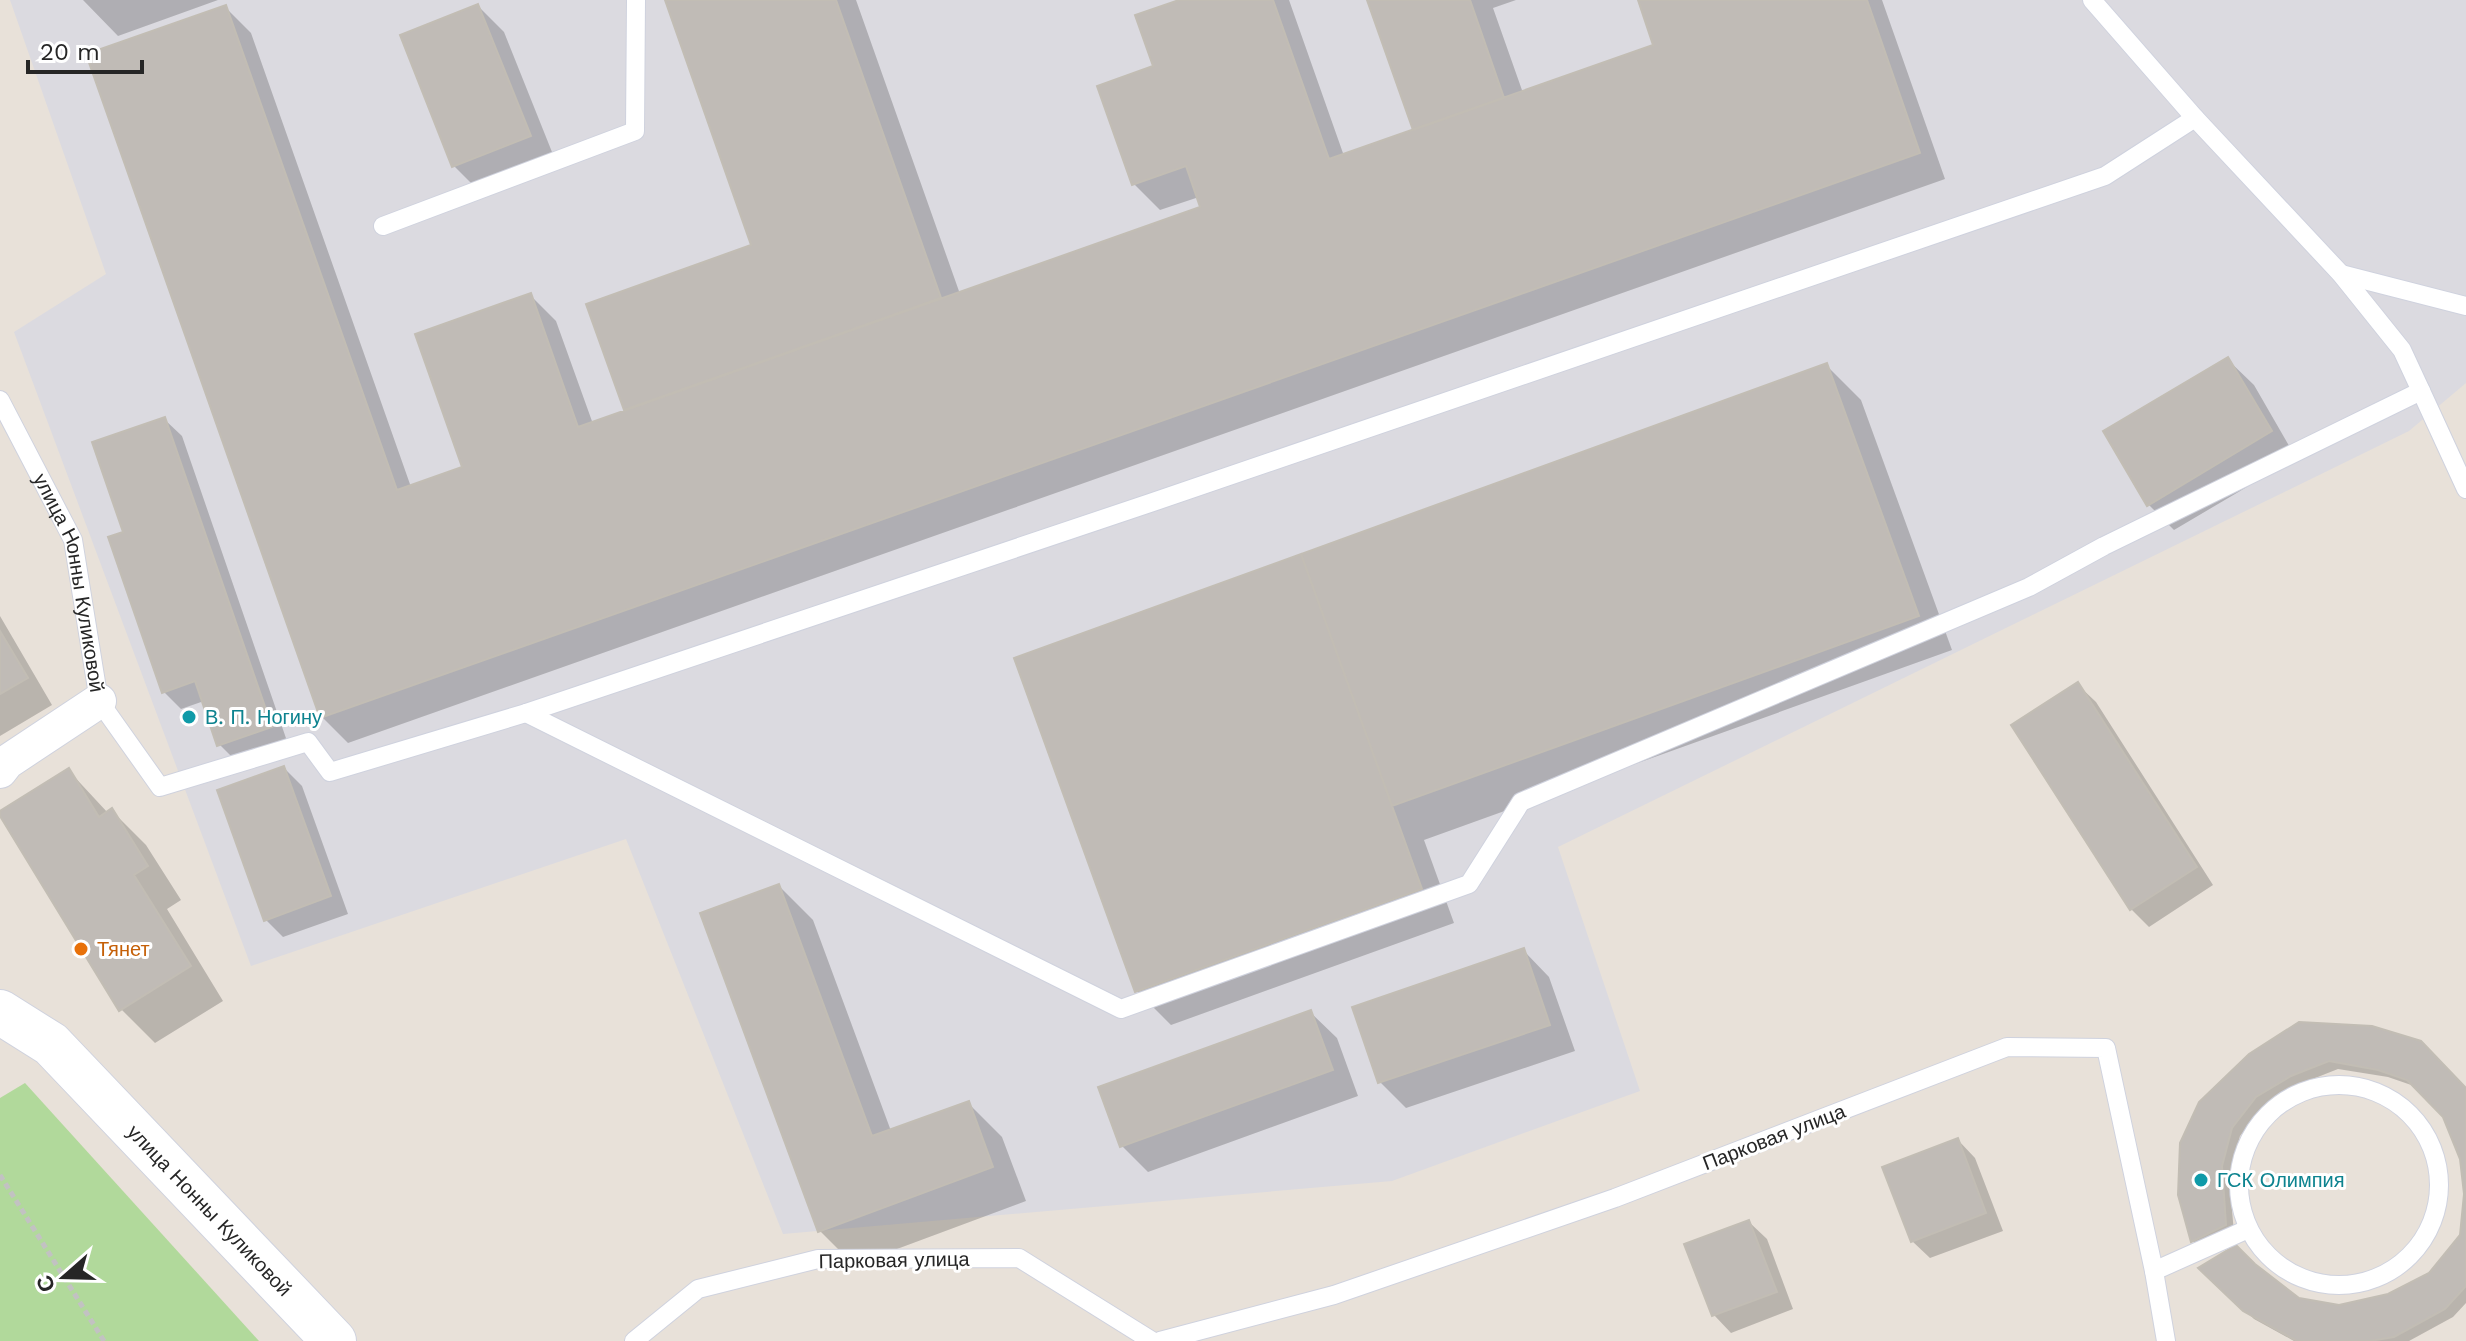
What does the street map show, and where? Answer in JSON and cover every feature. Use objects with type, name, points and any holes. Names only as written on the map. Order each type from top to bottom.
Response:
[{"type":"street","name":"улица Нонны Куликовой","points":[[0,771],[7,762],[99,701]]},
{"type":"street","name":"улица Нонны Куликовой","points":[[0,1012],[51,1044],[334,1341]]},
{"type":"lane","points":[[383,226],[635,131],[636,0]]},
{"type":"lane","points":[[2092,0],[2195,118],[2341,274],[2402,350],[2466,489]]},
{"type":"lane","points":[[99,701],[160,787],[308,742],[330,772],[526,713],[2105,176],[2195,118]]},
{"type":"lane","points":[[2341,274],[2466,306]]},
{"type":"lane","points":[[526,713],[1121,1009],[1469,884],[1521,802],[2029,587],[2104,546],[2421,391]]},
{"type":"lane","name":"улица Нонны Куликовой","points":[[0,400],[73,540],[99,701]]},
{"type":"lane","name":"Парковая улица","points":[[1160,1341],[1334,1295],[1600,1204],[2007,1047],[2106,1048],[2166,1341]]},
{"type":"lane","points":[[2329,1084],[2361,1086],[2392,1099],[2416,1120],[2433,1148],[2439,1179],[2436,1214],[2420,1244],[2395,1269],[2364,1283],[2329,1286],[2296,1277],[2268,1257],[2248,1229],[2238,1198],[2243,1156],[2251,1135],[2271,1110],[2298,1092],[2329,1084]]},
{"type":"lane","points":[[2154,1271],[2248,1229]]},
{"type":"lane","name":"Парковая улица","points":[[634,1341],[698,1289],[818,1259],[988,1258],[1019,1258],[1152,1341]]},
{"type":"path","points":[[0,1175],[102,1340]]},
{"type":"shaded area","points":[[10,0],[2466,0],[2466,383],[2409,431],[1558,847],[1640,1091],[1392,1181],[783,1234],[626,839],[251,966],[14,332],[106,274]]},
{"type":"green space","points":[[25,1083],[259,1341],[0,1341],[0,1098]]},
{"type":"building","points":[[665,0],[836,0],[941,298],[624,410],[586,304],[751,245]]},
{"type":"building","points":[[1179,0],[1273,0],[1329,159],[1653,45],[1638,0],[1867,0],[1920,153],[320,718],[86,54],[226,5],[397,490],[462,467],[415,334],[531,293],[578,427],[1200,207],[1186,166],[1132,185],[1097,86],[1153,66],[1135,15]]},
{"type":"building","points":[[1367,0],[1470,0],[1504,98],[1413,130]]},
{"type":"building","points":[[478,4],[531,136],[452,167],[400,35]]},
{"type":"building","points":[[2228,357],[2272,431],[2147,506],[2103,431]]},
{"type":"building","points":[[1827,363],[1919,616],[1392,806],[1301,554]]},
{"type":"building","points":[[165,417],[272,727],[217,746],[195,681],[162,693],[108,537],[123,532],[92,442]]},
{"type":"building","points":[[1301,554],[1422,889],[1135,992],[1014,658]]},
{"type":"building","points":[[0,631],[28,678],[0,694]]},
{"type":"building","points":[[2078,682],[2197,867],[2130,910],[2011,725]]},
{"type":"building","points":[[284,766],[331,896],[264,921],[217,790]]},
{"type":"building","points":[[69,768],[99,817],[112,808],[148,866],[134,875],[191,966],[119,1011],[0,816],[0,811]]},
{"type":"building","points":[[779,884],[872,1136],[969,1101],[993,1167],[818,1232],[700,913]]},
{"type":"building","points":[[1524,948],[1550,1025],[1378,1083],[1352,1007]]},
{"type":"building","points":[[1311,1010],[1333,1070],[1120,1147],[1098,1087]]},
{"type":"building","name":"ГСК Олимпия","points":[[2299,1022],[2372,1026],[2421,1041],[2466,1088],[2466,1286],[2445,1309],[2394,1337],[2370,1341],[2297,1341],[2243,1311],[2198,1268],[2236,1245],[2299,1298],[2339,1305],[2388,1294],[2429,1273],[2460,1235],[2464,1194],[2460,1159],[2443,1117],[2407,1080],[2378,1070],[2329,1061],[2291,1076],[2256,1097],[2232,1128],[2222,1166],[2226,1225],[2191,1242],[2178,1195],[2180,1143],[2199,1102],[2249,1054]]},
{"type":"building","points":[[1958,1138],[1986,1213],[1911,1242],[1882,1167]]},
{"type":"building","points":[[1749,1220],[1777,1292],[1712,1316],[1684,1244]]},
{"type":"place","name":"В. П. Ногину","points":[[189,717]]},
{"type":"place","name":"Тянет","points":[[81,949]]},
{"type":"place","name":"ГСК Олимпия","points":[[2201,1180]]}]
